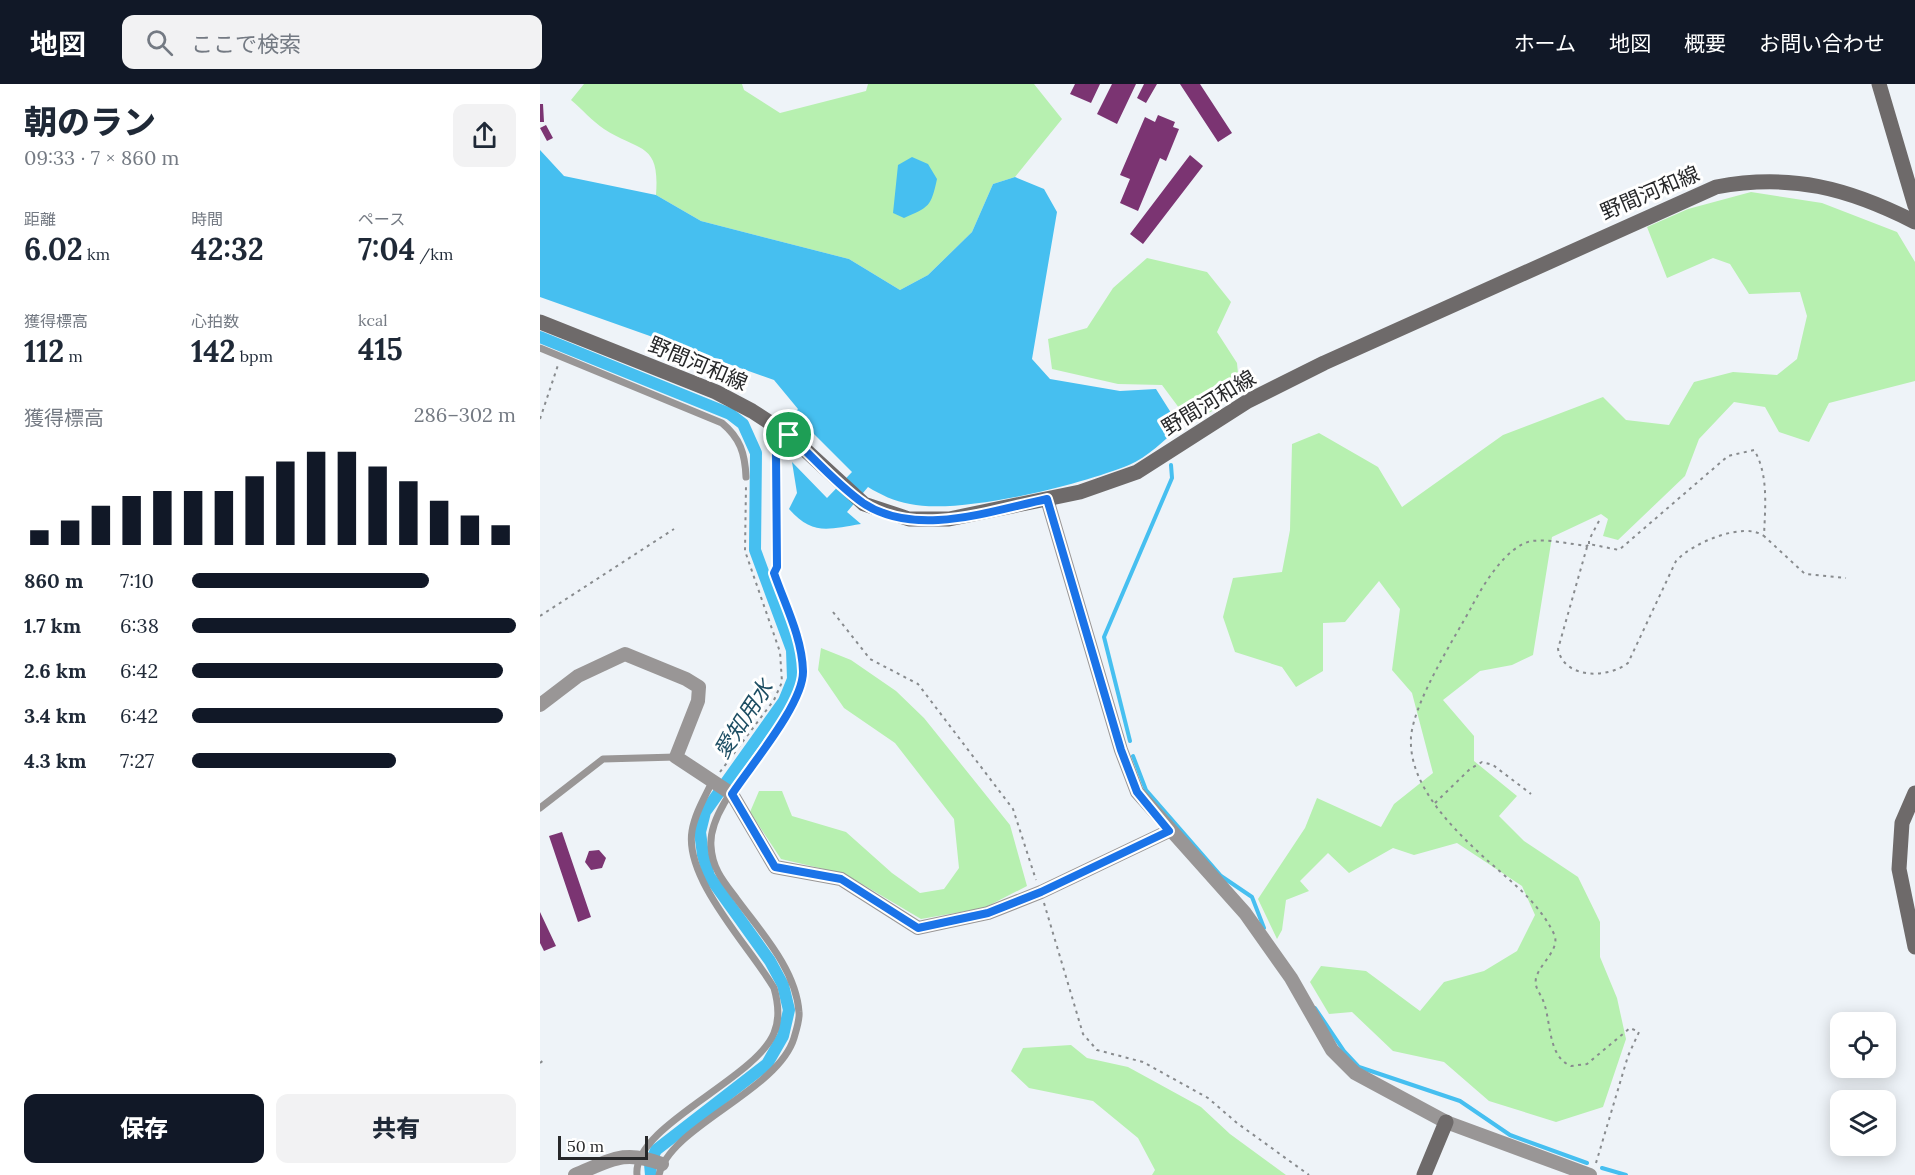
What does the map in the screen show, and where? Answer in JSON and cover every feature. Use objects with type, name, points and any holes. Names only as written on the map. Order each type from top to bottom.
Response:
[{"type":"main road","points":[[1879,84],[1915,206]]},
{"type":"main road","name":"野間河和線","points":[[540,322],[716,392],[752,411],[789,435],[864,504],[909,519],[949,519],[1047,499],[1117,481],[1137,472],[1248,401],[1324,363],[1716,187],[1751,180],[1782,181],[1813,186],[1850,194],[1915,222]]},
{"type":"main road","points":[[1915,793],[1902,823],[1899,869],[1915,947]]},
{"type":"main road","points":[[1424,1175],[1446,1122]]},
{"type":"street","points":[[1047,499],[1121,750],[1137,792],[1169,831],[1245,913],[1291,978],[1332,1050],[1355,1073],[1446,1122],[1593,1170]]},
{"type":"street","points":[[540,705],[578,676],[625,654],[686,679],[699,687],[698,701],[676,757],[732,794],[775,867],[841,879],[918,928],[988,913],[1041,892],[1169,831]]},
{"type":"street","points":[[575,1175],[619,1157],[640,1156],[661,1170]]},
{"type":"lane","points":[[540,348],[722,423],[734,433],[745,456],[746,477]]},
{"type":"lane","points":[[661,1170],[680,1143],[772,1071],[793,1041],[800,1013],[792,984],[777,954],[715,870],[710,845],[714,824],[732,794],[799,697],[803,672],[799,642],[774,573],[777,567],[776,453],[789,435]]},
{"type":"lane","points":[[540,808],[603,759],[676,757]]},
{"type":"lane","points":[[637,1175],[636,1166],[640,1156],[658,1134],[759,1056],[775,1033],[779,1008],[774,988],[701,880],[693,859],[691,833],[697,812],[713,780]]},
{"type":"path","points":[[540,419],[561,357]]},
{"type":"path","points":[[1593,1170],[1628,1056],[1639,1032],[1630,1028],[1587,1064],[1571,1066],[1559,1058],[1546,1022],[1544,1002],[1536,988],[1536,977],[1544,960],[1555,947],[1556,937],[1539,908],[1449,822],[1425,789],[1414,760],[1411,738],[1414,722],[1477,597],[1519,546],[1533,541],[1619,550],[1728,456],[1754,450],[1760,459],[1766,503],[1764,536]]},
{"type":"path","points":[[713,780],[774,700],[782,682],[780,652],[745,551],[746,477]]},
{"type":"path","points":[[1600,519],[1588,540],[1558,649],[1560,658],[1566,666],[1597,674],[1622,668],[1628,663],[1676,561],[1692,547],[1750,529],[1764,536],[1805,574],[1846,578]]},
{"type":"path","points":[[540,616],[674,529]]},
{"type":"path","points":[[833,612],[870,659],[918,684],[1013,808],[1041,892],[1083,1034],[1097,1050],[1143,1062],[1208,1098],[1237,1123],[1309,1175]]},
{"type":"path","points":[[1435,803],[1470,769],[1482,762],[1493,765],[1531,794]]},
{"type":"path","points":[[540,1063],[545,1059]]},
{"type":"green space","points":[[584,84],[742,84],[744,90],[780,113],[866,91],[868,84],[1034,84],[1062,119],[1015,177],[993,184],[972,232],[928,275],[900,290],[849,259],[701,221],[656,195],[655,166],[651,157],[637,146],[604,129],[571,100]]},
{"type":"green space","points":[[1751,192],[1822,203],[1897,232],[1915,262],[1915,381],[1829,403],[1809,442],[1779,432],[1765,407],[1734,402],[1699,439],[1685,476],[1618,540],[1603,536],[1608,519],[1601,514],[1552,537],[1533,655],[1512,665],[1480,671],[1443,700],[1474,736],[1474,761],[1517,796],[1499,816],[1524,841],[1578,877],[1600,922],[1600,957],[1617,998],[1626,1039],[1603,1107],[1556,1122],[1489,1101],[1444,1062],[1393,1051],[1352,1012],[1329,1014],[1310,982],[1321,966],[1366,971],[1420,1011],[1444,982],[1484,971],[1517,951],[1535,915],[1522,886],[1457,843],[1414,855],[1393,848],[1349,873],[1328,853],[1300,881],[1309,891],[1286,900],[1282,930],[1277,939],[1258,899],[1305,828],[1317,798],[1381,827],[1394,804],[1433,773],[1412,693],[1392,670],[1400,609],[1379,581],[1345,622],[1323,623],[1323,671],[1296,687],[1282,667],[1235,652],[1223,617],[1233,578],[1282,572],[1290,530],[1292,444],[1319,433],[1378,467],[1402,507],[1503,435],[1603,397],[1626,420],[1669,425],[1694,382],[1733,372],[1777,375],[1797,359],[1807,316],[1800,292],[1749,294],[1730,264],[1713,258],[1667,278],[1647,227],[1688,209]]},
{"type":"green space","points":[[1147,258],[1207,272],[1231,302],[1217,332],[1237,363],[1240,394],[1191,424],[1162,385],[1118,384],[1052,369],[1048,339],[1087,328],[1113,288]]},
{"type":"green space","points":[[821,648],[851,660],[896,691],[924,718],[1010,825],[1027,886],[984,908],[921,919],[845,874],[781,859],[750,812],[759,791],[782,791],[792,816],[846,832],[892,873],[920,893],[944,889],[959,868],[954,819],[895,743],[844,708],[818,670]]},
{"type":"green space","points":[[1071,1045],[1087,1058],[1128,1067],[1201,1107],[1230,1134],[1286,1175],[1152,1175],[1155,1170],[1138,1138],[1093,1101],[1029,1088],[1011,1071],[1023,1048]]},
{"type":"water","points":[[540,150],[564,176],[656,195],[701,221],[849,259],[900,290],[928,275],[972,232],[993,184],[1015,177],[1044,189],[1057,212],[1032,359],[1050,379],[1120,391],[1156,389],[1180,427],[1136,462],[1081,481],[988,502],[932,506],[899,501],[868,487],[847,512],[861,524],[830,529],[814,527],[798,518],[789,509],[797,493],[792,462],[827,498],[852,472],[794,414],[798,409],[774,380],[540,297]]},
{"type":"water","points":[[912,157],[928,164],[937,179],[928,205],[904,218],[893,213],[898,165]]},
{"type":"building","points":[[1075,84],[1100,84],[1091,103],[1070,94]]},
{"type":"building","points":[[1112,84],[1136,84],[1117,124],[1097,114]]},
{"type":"building","points":[[1144,84],[1157,84],[1146,103],[1137,98]]},
{"type":"building","points":[[1180,84],[1200,84],[1232,133],[1218,142]]},
{"type":"building","points":[[540,104],[543,104],[544,122],[540,122]]},
{"type":"building","points":[[1158,115],[1175,122],[1173,127],[1179,129],[1166,161],[1160,158],[1138,211],[1120,203],[1130,179],[1120,175],[1145,117],[1155,122]]},
{"type":"building","points":[[546,125],[553,138],[547,141],[540,128]]},
{"type":"building","points":[[1190,155],[1203,166],[1143,244],[1130,234]]},
{"type":"building","points":[[562,832],[591,917],[578,922],[549,836]]},
{"type":"building","points":[[599,850],[606,858],[602,868],[591,870],[585,862],[589,851]]},
{"type":"building","points":[[540,912],[556,946],[544,951],[540,943]]},
{"type":"waterway","name":"愛知用水","points":[[540,337],[730,414],[743,424],[756,453],[755,550],[792,650],[793,679],[784,701],[705,812],[700,832],[709,876],[770,961],[783,985],[789,1010],[783,1036],[767,1064],[656,1150],[650,1164],[651,1175]]},
{"type":"waterway","points":[[1130,741],[1104,637],[1172,478],[1171,465]]},
{"type":"waterway","points":[[1133,756],[1146,790],[1221,876],[1252,897],[1264,928]]},
{"type":"waterway","points":[[1315,1008],[1344,1051],[1359,1067],[1460,1101],[1510,1135],[1587,1163]]},
{"type":"waterway","points":[[1602,1168],[1626,1175]]},
{"type":"route","points":[[789,435],[864,504],[909,519],[949,519],[1047,499],[1121,750],[1137,792],[1169,831],[1041,892],[988,913],[918,928],[841,879],[775,867],[732,794],[799,697],[803,672],[799,642],[774,573],[777,567],[776,453],[789,435]]}]
